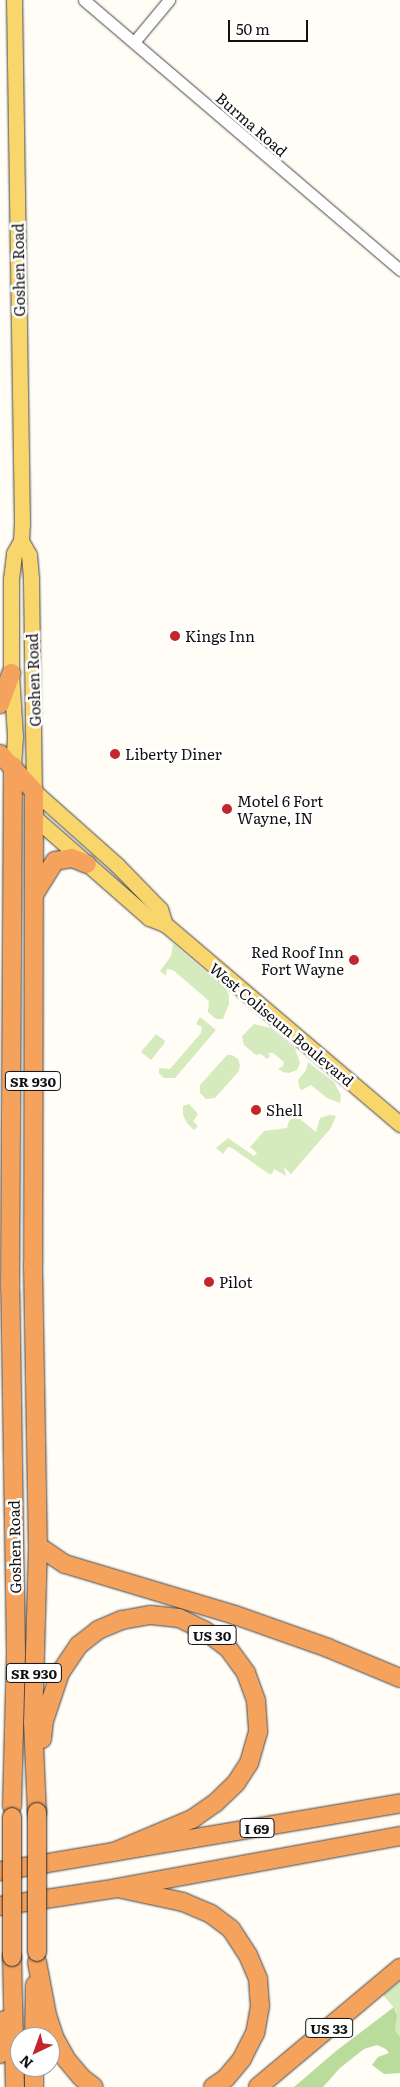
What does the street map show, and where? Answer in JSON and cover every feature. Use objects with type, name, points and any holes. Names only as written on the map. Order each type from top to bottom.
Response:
[{"type":"highway","points":[[0,704],[12,673]]},
{"type":"highway","name":"West Coliseum Boulevard","points":[[6,760],[34,791]]},
{"type":"highway","name":"Goshen Road","points":[[6,760],[12,1020],[10,1291],[16,1652],[12,1811]]},
{"type":"highway","name":"West Coliseum Boulevard","points":[[6,785],[34,817]]},
{"type":"highway","name":"SR 930","points":[[34,791],[33,1265],[38,1546],[33,1722],[37,1807]]},
{"type":"highway","points":[[33,896],[55,861],[72,858],[87,864]]},
{"type":"highway","name":"SR 930","points":[[0,928],[12,1020]]},
{"type":"highway","points":[[0,1386],[10,1291]]},
{"type":"highway","points":[[38,1546],[65,1564],[235,1614],[328,1648],[400,1678]]},
{"type":"highway","name":"US 30","points":[[34,2027],[37,1957],[37,1807],[44,1720],[60,1674],[79,1645],[98,1630],[122,1620],[152,1615],[179,1618],[204,1630],[228,1648],[246,1673],[256,1701],[258,1732],[249,1763],[236,1783],[215,1803],[192,1819],[114,1852]]},
{"type":"highway","points":[[0,1759],[12,1811],[12,1961],[15,2087]]},
{"type":"highway","name":"I 69","points":[[0,1871],[400,1803]]},
{"type":"highway","name":"I 69","points":[[0,1906],[117,1888],[400,1836]]},
{"type":"highway","points":[[117,1888],[183,1902],[211,1914],[231,1929],[248,1955],[258,1979],[260,2006],[255,2034],[242,2059],[226,2078],[213,2087]]},
{"type":"highway","points":[[37,1957],[47,2015],[54,2037],[66,2059],[80,2077],[94,2087]]},
{"type":"highway","points":[[0,2054],[12,1961]]},
{"type":"highway","name":"US 33","points":[[258,2087],[400,1968]]},
{"type":"main road","name":"Goshen Road","points":[[6,760],[15,736],[11,579],[14,554],[21,540],[14,0]]},
{"type":"main road","name":"Goshen Road","points":[[21,540],[29,555],[31,580],[35,738],[34,791]]},
{"type":"main road","name":"West Coliseum Boulevard","points":[[34,791],[117,865],[160,909],[165,924]]},
{"type":"main road","name":"West Coliseum Boulevard","points":[[34,817],[150,918],[165,924],[400,1124]]},
{"type":"street","name":"Burma Road","points":[[84,0],[400,270]]},
{"type":"street","points":[[134,42],[169,0]]},
{"type":"green space","points":[[173,944],[226,989],[229,995],[229,1004],[223,1019],[216,1019],[208,1012],[209,1001],[173,970],[167,969],[166,976],[160,971],[171,956]]},
{"type":"green space","points":[[200,1017],[216,1030],[175,1078],[164,1078],[159,1073],[159,1068],[170,1069],[201,1033],[202,1027],[196,1024]]},
{"type":"green space","points":[[254,1024],[271,1028],[295,1048],[300,1063],[297,1070],[289,1073],[283,1072],[278,1069],[283,1066],[284,1062],[273,1053],[268,1053],[270,1056],[267,1059],[261,1054],[256,1055],[244,1045],[242,1036]]},
{"type":"green space","points":[[156,1034],[165,1041],[151,1060],[141,1052]]},
{"type":"green space","points":[[227,1055],[232,1055],[238,1059],[239,1071],[215,1098],[206,1099],[200,1093],[200,1085]]},
{"type":"green space","points":[[308,1062],[334,1082],[341,1095],[340,1103],[327,1098],[311,1085],[302,1090],[299,1087],[298,1080],[306,1070]]},
{"type":"green space","points":[[189,1104],[198,1114],[193,1121],[198,1126],[194,1130],[187,1123],[183,1115],[183,1106]]},
{"type":"green space","points":[[329,1115],[336,1116],[331,1128],[291,1174],[284,1167],[286,1176],[274,1169],[272,1174],[269,1174],[232,1148],[228,1147],[223,1154],[216,1148],[228,1138],[254,1156],[257,1153],[250,1147],[264,1131],[287,1128],[289,1121],[293,1118],[300,1119],[316,1132],[320,1118]]},
{"type":"green space","points":[[400,1981],[400,2037],[395,2030],[396,2010],[383,1995]]},
{"type":"green space","points":[[394,2007],[397,2016],[395,2030],[400,2037],[400,2073],[384,2074],[372,2065],[378,2057],[389,2053],[386,2049],[377,2045],[364,2049],[340,2068],[323,2087],[294,2087],[336,2051]]},
{"type":"place","name":"Kings Inn","points":[[175,636]]},
{"type":"place","name":"Liberty Diner","points":[[115,754]]},
{"type":"place","name":"Motel 6 Fort Wayne, IN","points":[[227,809]]},
{"type":"place","name":"Red Roof Inn Fort Wayne","points":[[354,960]]},
{"type":"place","name":"Shell","points":[[256,1110]]},
{"type":"place","name":"Pilot","points":[[209,1282]]}]
